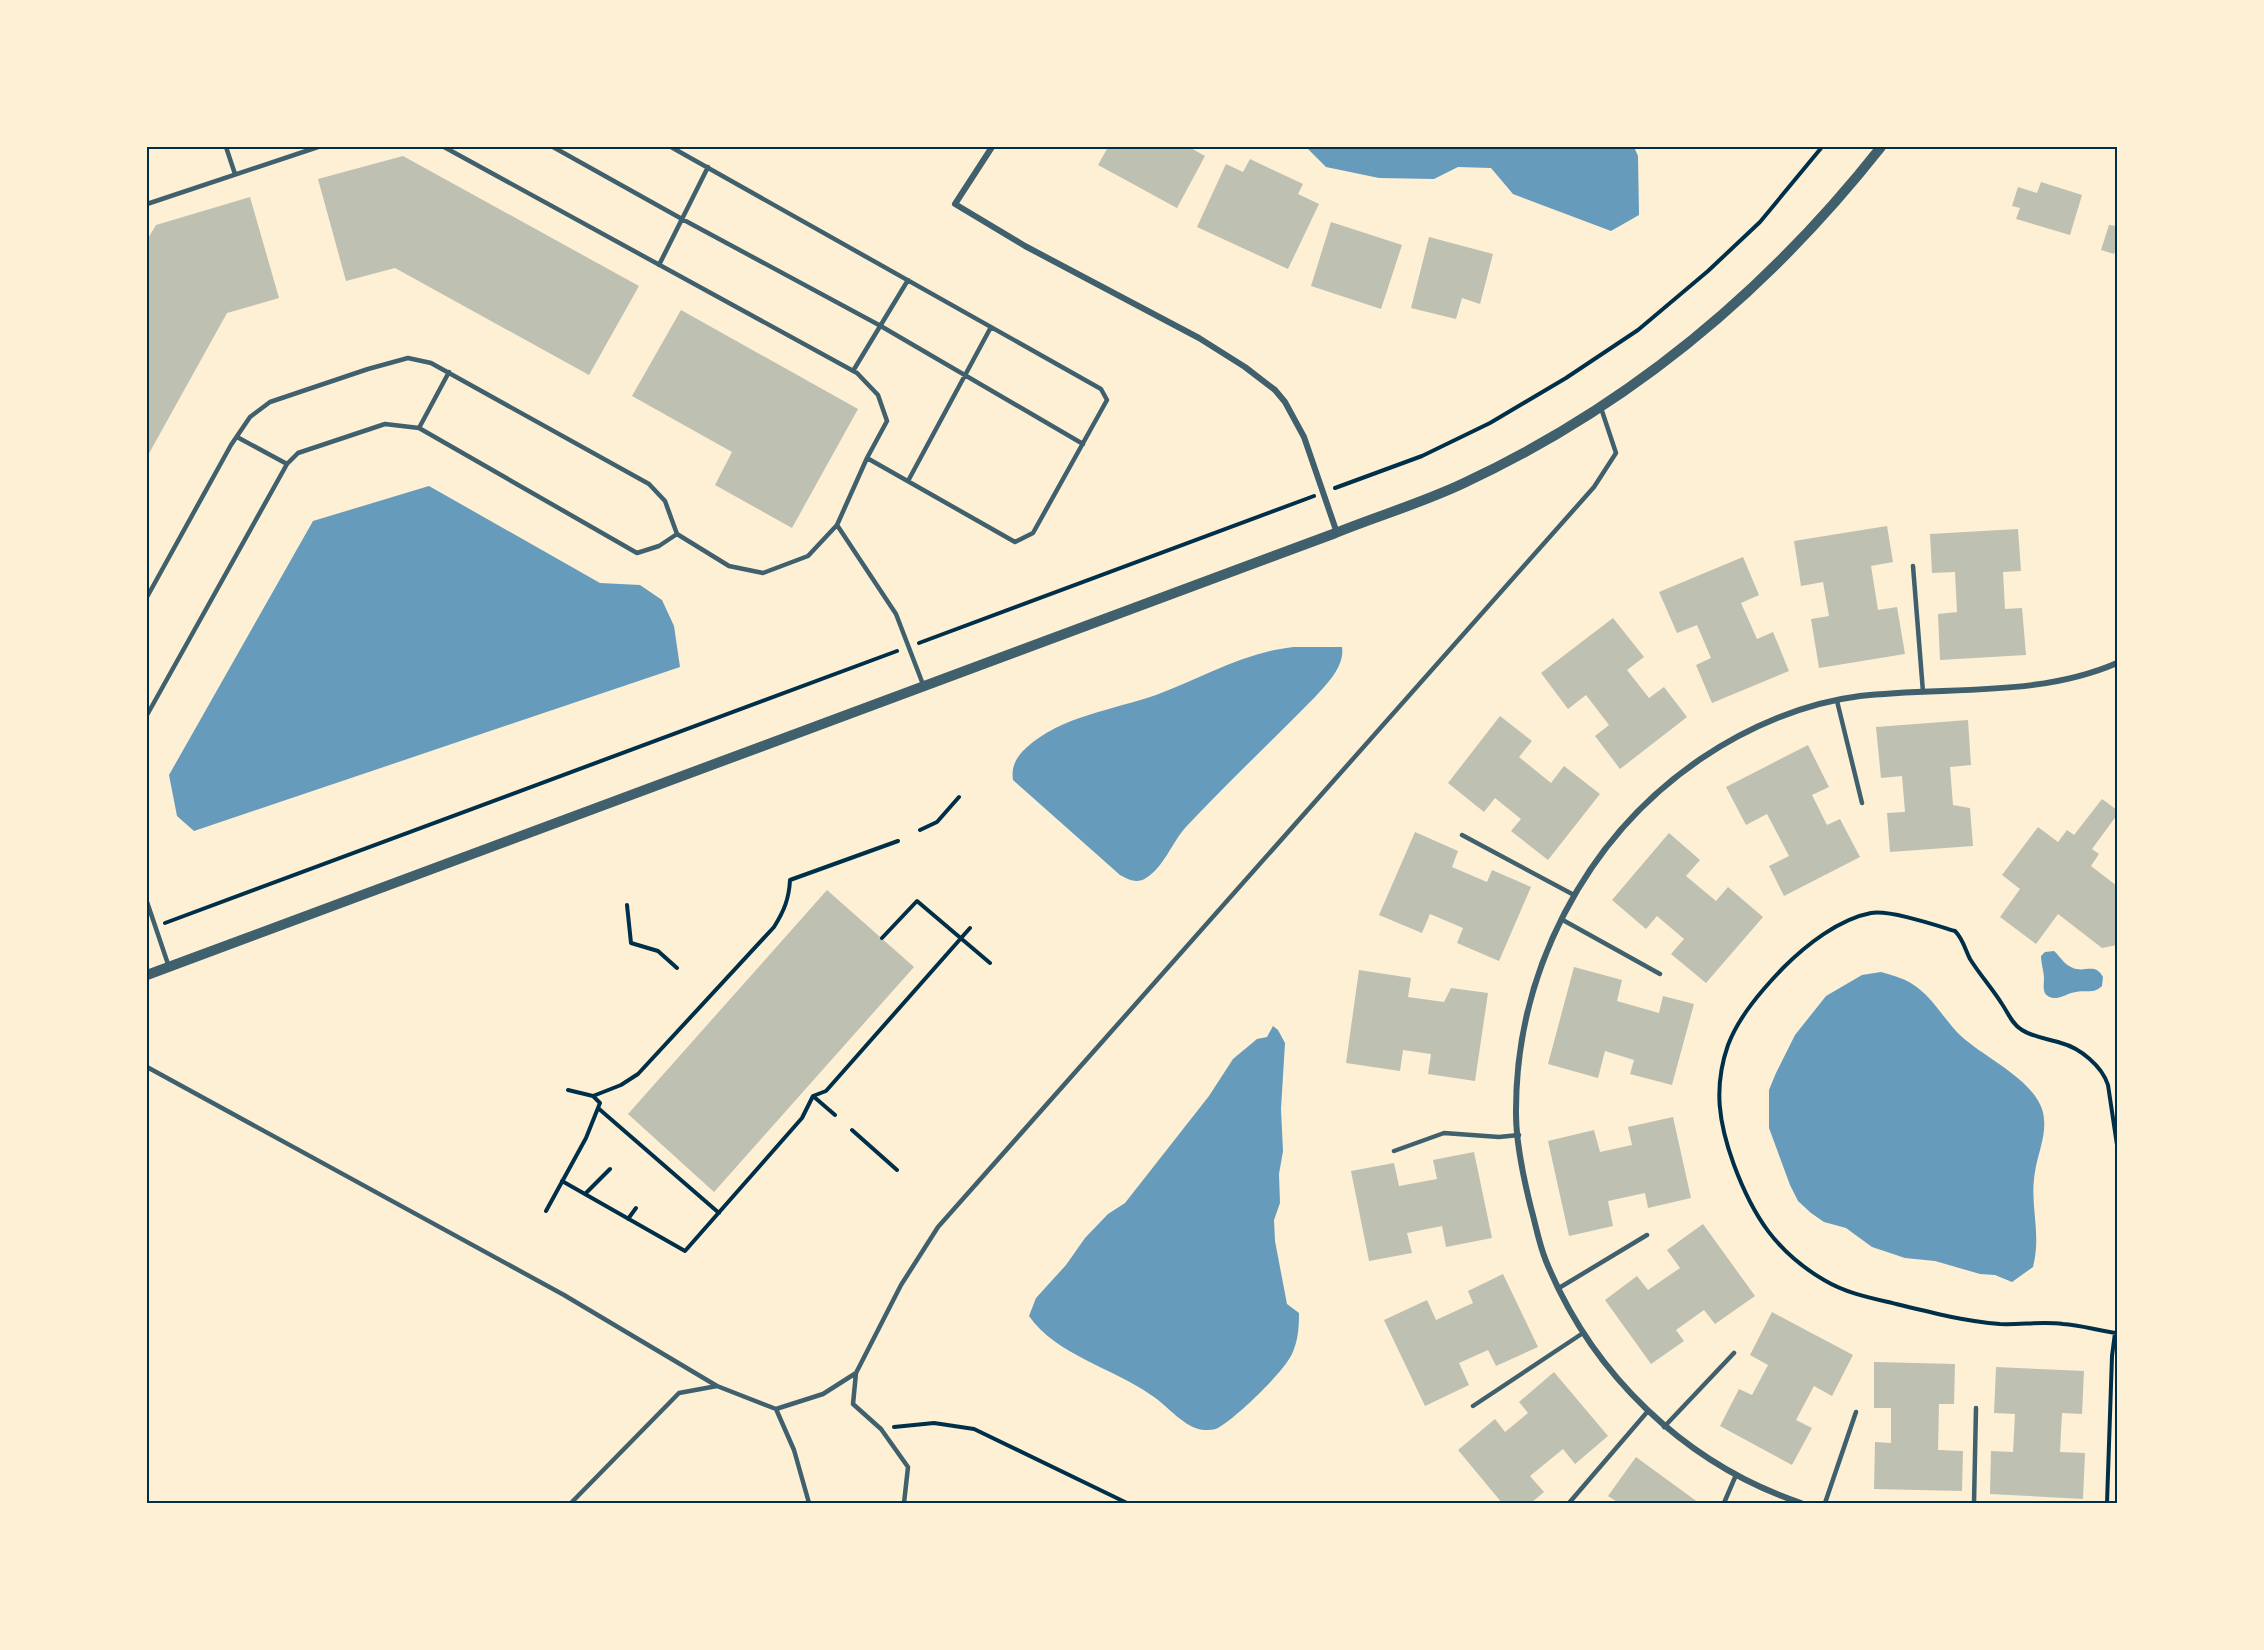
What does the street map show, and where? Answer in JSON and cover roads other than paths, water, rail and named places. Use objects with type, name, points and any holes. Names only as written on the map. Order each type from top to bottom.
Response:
[{"type":"street","points":[[992,147],[955,204],[1025,246],[1199,338],[1245,367],[1275,390],[1285,402],[1304,437],[1337,532]]},
{"type":"street","points":[[147,975],[1466,483],[1543,442],[1600,407],[1668,360],[1716,322],[1800,240],[1881,147]]},
{"type":"street","points":[[1801,1503],[1775,1495],[1715,1465],[1664,1427],[1613,1374],[1583,1334],[1545,1259],[1528,1197],[1516,1115],[1520,1056],[1529,1009],[1537,976],[1550,940],[1574,895],[1605,848],[1631,816],[1702,758],[1765,723],[1858,696],[2025,686],[2082,675],[2117,663]]},
{"type":"lane","points":[[226,147],[235,174]]},
{"type":"lane","points":[[297,147],[298,153]]},
{"type":"lane","points":[[147,204],[318,147]]},
{"type":"lane","points":[[147,597],[250,417],[270,402],[408,358],[431,363],[649,484],[665,501],[677,534],[729,567],[763,573],[808,556],[837,525],[867,458],[887,422],[878,395],[853,371],[444,147]]},
{"type":"lane","points":[[554,147],[879,325],[1083,444]]},
{"type":"lane","points":[[671,147],[1101,389],[1107,400],[1033,533],[1015,542],[867,458]]},
{"type":"lane","points":[[659,265],[708,167]]},
{"type":"lane","points":[[853,371],[908,280]]},
{"type":"lane","points":[[908,481],[991,327]]},
{"type":"lane","points":[[419,428],[448,372]]},
{"type":"lane","points":[[904,1503],[908,1467],[881,1429],[854,1404],[856,1373],[901,1285],[938,1227],[1594,487],[1616,453],[1600,407]]},
{"type":"lane","points":[[147,715],[287,464],[298,453],[385,424],[419,428],[637,553],[659,546],[677,534]]},
{"type":"lane","points":[[237,437],[287,464]]},
{"type":"lane","points":[[837,525],[896,614],[924,687]]},
{"type":"lane","points":[[1913,566],[1923,692]]},
{"type":"lane","points":[[1837,701],[1862,803]]},
{"type":"lane","points":[[1462,835],[1574,895]]},
{"type":"lane","points":[[147,902],[169,967]]},
{"type":"lane","points":[[1561,920],[1660,974]]},
{"type":"lane","points":[[147,1067],[564,1295],[717,1386],[776,1409],[823,1394],[856,1373]]},
{"type":"lane","points":[[1394,1151],[1444,1133],[1499,1137],[1519,1135]]},
{"type":"lane","points":[[1558,1288],[1647,1235]]},
{"type":"lane","points":[[1473,1406],[1583,1334]]},
{"type":"lane","points":[[1664,1427],[1734,1353]]},
{"type":"lane","points":[[571,1503],[679,1393],[717,1386]]},
{"type":"lane","points":[[1974,1503],[1976,1408]]},
{"type":"lane","points":[[776,1409],[794,1450],[809,1503]]},
{"type":"lane","points":[[1569,1503],[1648,1411]]},
{"type":"lane","points":[[1825,1503],[1856,1412]]},
{"type":"lane","points":[[1724,1503],[1736,1475]]},
{"type":"water","points":[[1306,147],[1634,147],[1638,156],[1639,215],[1611,231],[1513,194],[1491,168],[1458,167],[1434,179],[1379,178],[1326,167]]},
{"type":"water","points":[[429,486],[600,583],[640,585],[662,600],[674,626],[680,667],[194,831],[177,816],[169,775],[313,521]]},
{"type":"water","points":[[1294,647],[1342,647],[1341,661],[1320,692],[1185,828],[1162,862],[1152,874],[1143,880],[1133,881],[1120,875],[1013,780],[1015,762],[1019,755],[1040,737],[1055,728],[1088,715],[1156,695],[1240,660]]},
{"type":"water","points":[[2054,951],[2073,968],[2097,970],[2103,977],[2102,986],[2093,991],[2076,992],[2058,998],[2049,997],[2044,990],[2041,956],[2045,952]]},
{"type":"water","points":[[1881,972],[1896,976],[1918,988],[1961,1036],[2018,1078],[2036,1098],[2042,1109],[2044,1133],[2036,1164],[2033,1196],[2036,1242],[2033,1267],[2012,1282],[1995,1275],[1980,1274],[1935,1261],[1905,1258],[1872,1247],[1846,1228],[1824,1222],[1811,1213],[1798,1201],[1790,1185],[1769,1128],[1769,1090],[1776,1073],[1795,1035],[1826,996],[1862,975]]},
{"type":"water","points":[[1273,1026],[1285,1043],[1281,1109],[1283,1151],[1279,1174],[1280,1203],[1274,1220],[1275,1241],[1287,1304],[1299,1313],[1298,1334],[1287,1362],[1236,1415],[1213,1430],[1197,1429],[1136,1385],[1054,1341],[1029,1316],[1036,1298],[1066,1265],[1085,1238],[1108,1214],[1125,1203],[1209,1096],[1233,1059],[1257,1039],[1267,1037]]}]
